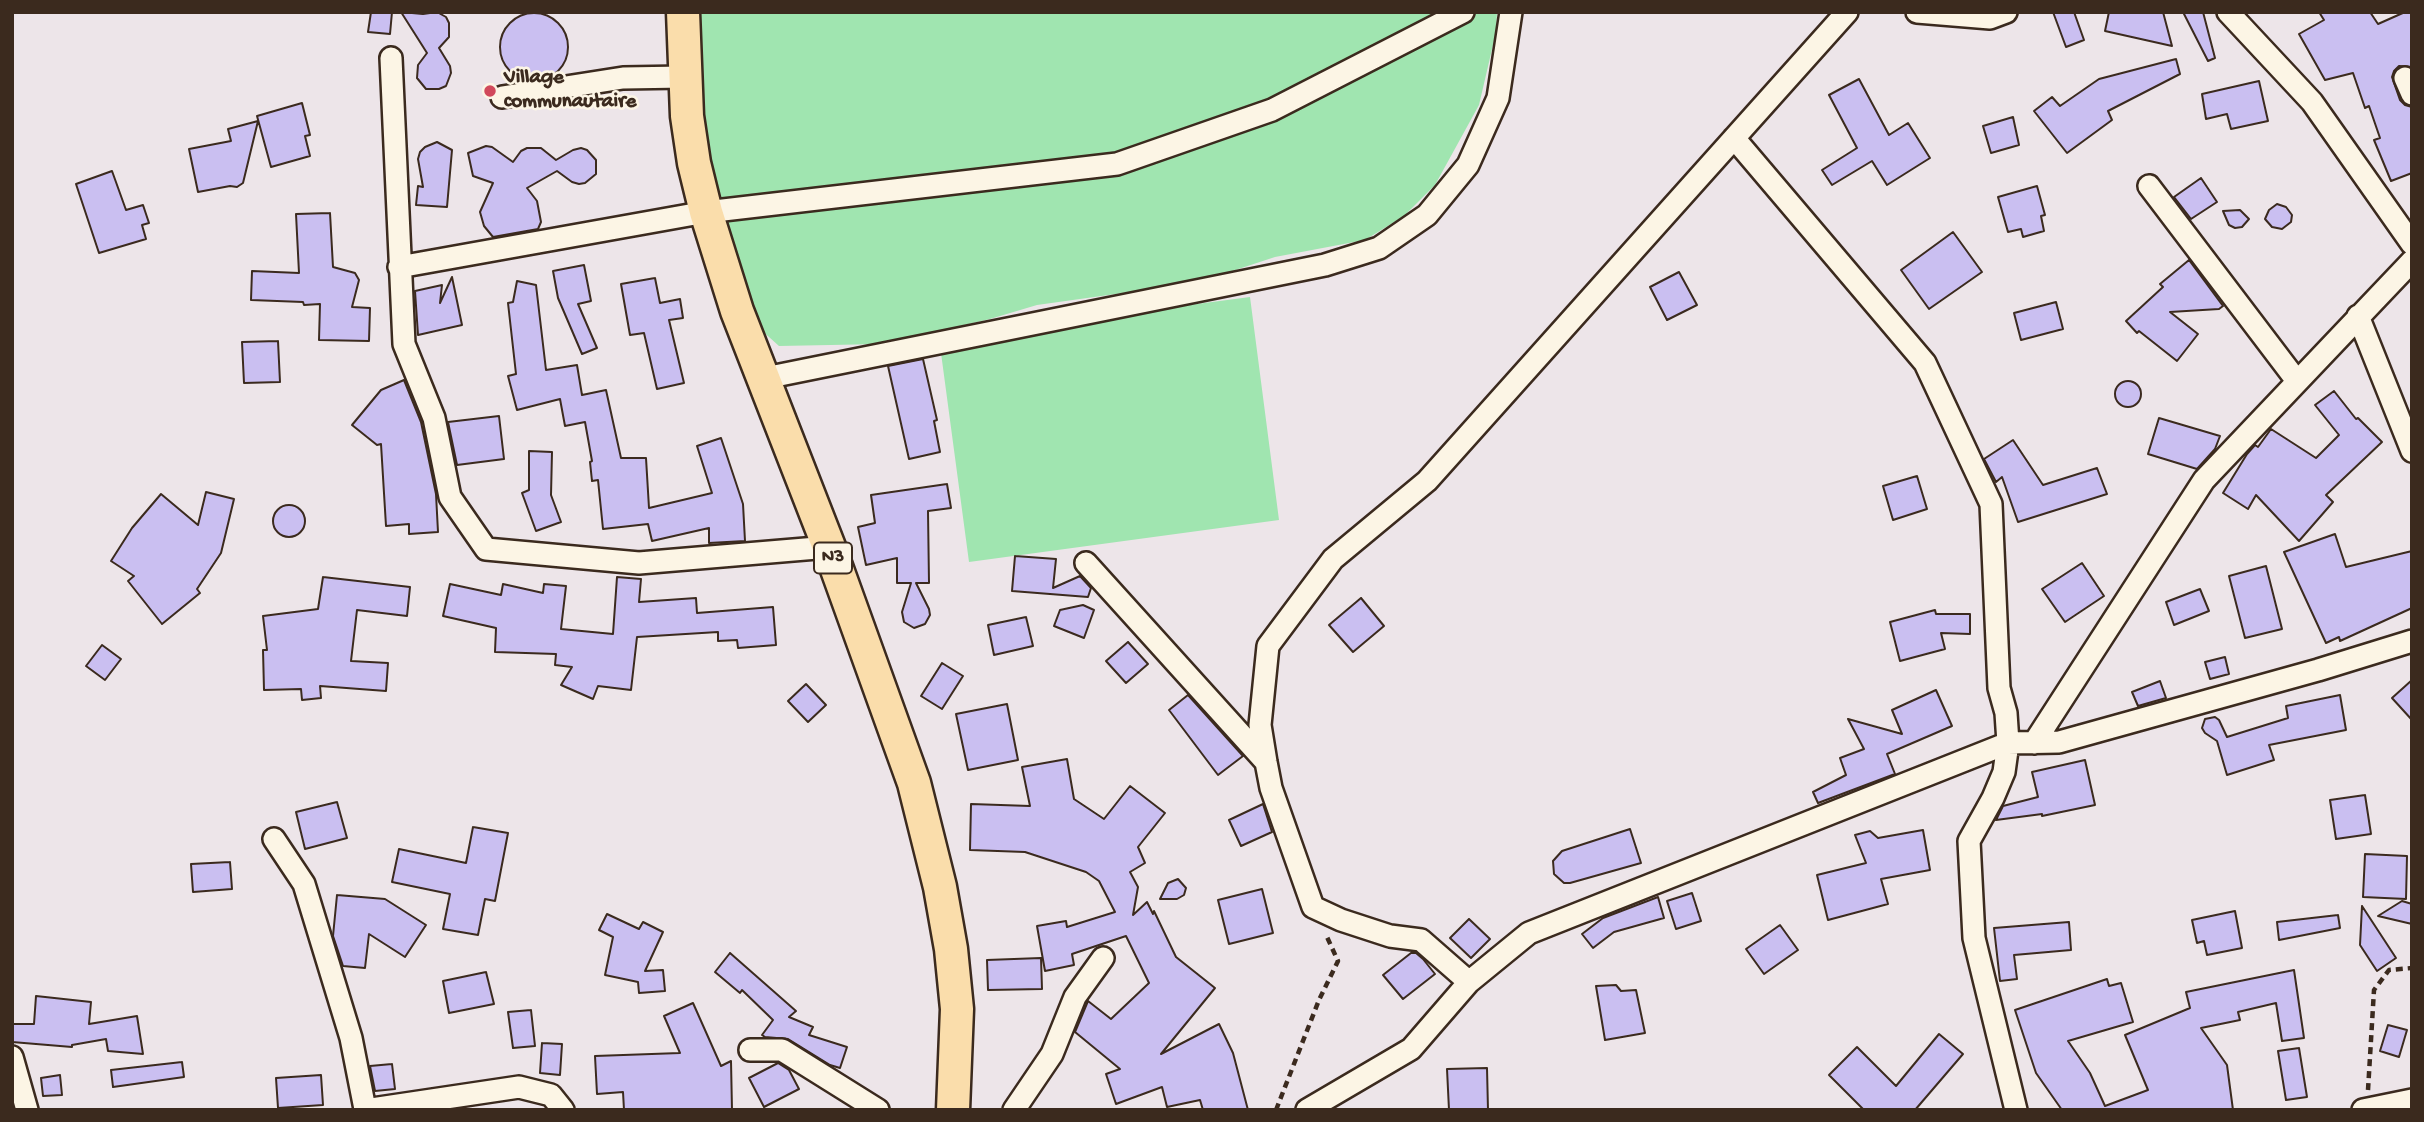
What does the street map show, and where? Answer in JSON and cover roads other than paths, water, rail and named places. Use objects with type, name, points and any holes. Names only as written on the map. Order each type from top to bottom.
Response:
[{"type":"highway","name":"N3","points":[[683,12],[684,76],[694,163],[706,212],[737,311],[765,377],[829,547],[914,783],[940,887],[951,949],[957,1009],[953,1110]]},
{"type":"street","points":[[399,267],[706,212],[1117,163],[1272,110],[1463,12]]},
{"type":"street","points":[[765,377],[1325,265],[1379,248],[1427,215],[1468,165],[1498,98],[1511,12]]},
{"type":"street","points":[[1469,982],[1420,940],[1390,936],[1341,920],[1313,907],[1271,788],[1266,762],[1260,725],[1268,646],[1334,559],[1427,481],[1847,12]]},
{"type":"street","points":[[1917,12],[1990,18],[2006,12]]},
{"type":"street","points":[[2228,12],[2312,102],[2412,244]]},
{"type":"street","points":[[391,58],[404,344],[435,418],[450,496],[486,549],[639,563],[829,547]]},
{"type":"street","points":[[502,97],[623,78],[684,76]]},
{"type":"street","points":[[1734,138],[1925,363],[1991,504],[1999,688],[2006,713],[2008,744],[2004,772],[1969,841],[1974,938],[2017,1110]]},
{"type":"street","points":[[2149,186],[2297,381]]},
{"type":"street","points":[[2034,743],[2204,480],[2412,261]]},
{"type":"street","points":[[2358,316],[2412,451]]},
{"type":"street","points":[[1086,564],[1266,762]]},
{"type":"street","points":[[1307,1110],[1411,1049],[1469,982],[1529,933],[2008,744],[2068,740],[2412,641]]},
{"type":"street","points":[[274,839],[304,884],[351,1038],[365,1110],[519,1087],[551,1095],[563,1110]]},
{"type":"street","points":[[1014,1110],[1052,1054],[1075,997],[1103,958]]},
{"type":"street","points":[[750,1050],[782,1050],[878,1110]]},
{"type":"street","points":[[12,1057],[27,1110]]},
{"type":"street","points":[[2365,1109],[2412,1100]]},
{"type":"place","name":"Village communautaire","points":[[490,91]]}]
